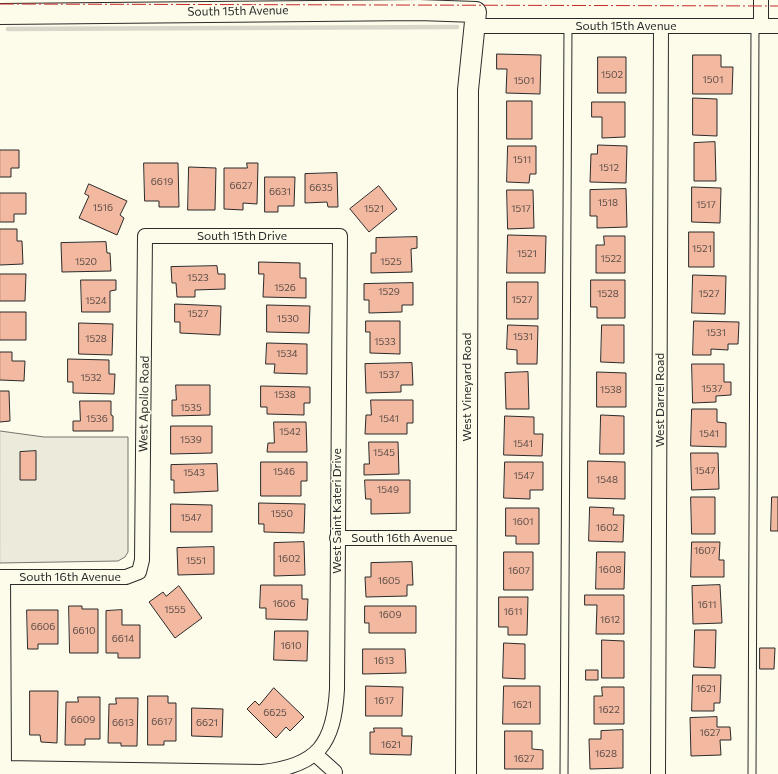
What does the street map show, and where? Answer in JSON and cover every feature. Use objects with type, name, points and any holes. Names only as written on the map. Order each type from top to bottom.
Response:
[{"type":"street","points":[[758,26],[761,0]]},
{"type":"street","name":"South 15th Avenue","points":[[0,14],[419,10],[476,13],[568,26],[778,26]]},
{"type":"street","name":"West Vineyard Road","points":[[466,774],[468,90],[476,13]]},
{"type":"street","name":"West Darrel Road","points":[[658,774],[661,26]]},
{"type":"street","name":"South 15th Drive","points":[[145,236],[340,236]]},
{"type":"street","name":"West Apollo Road","points":[[139,572],[142,560],[145,236]]},
{"type":"street","name":"West Saint Kateri Drive","points":[[315,754],[330,733],[336,715],[340,236]]},
{"type":"street","name":"South 16th Avenue","points":[[337,538],[467,538]]},
{"type":"street","name":"South 16th Avenue","points":[[2,577],[126,577],[139,572]]},
{"type":"street","points":[[2,577],[4,768],[262,772],[298,765],[315,754],[335,772]]},
{"type":"lane","points":[[564,774],[568,26]]},
{"type":"lane","points":[[752,774],[758,26]]},
{"type":"shaded area","points":[[0,431],[44,437],[128,437],[128,552],[125,557],[118,561],[0,563]]},
{"type":"building","points":[[497,54],[541,55],[540,94],[506,93],[507,69],[497,69]]},
{"type":"building","points":[[693,55],[721,55],[721,67],[733,67],[732,94],[693,94]]},
{"type":"building","points":[[598,57],[626,57],[626,93],[598,93]]},
{"type":"building","points":[[693,98],[717,99],[717,136],[693,135]]},
{"type":"building","points":[[507,101],[532,101],[532,139],[507,139]]},
{"type":"building","points":[[592,102],[625,102],[625,137],[602,138],[602,117],[592,117]]},
{"type":"building","points":[[715,142],[716,181],[694,181],[694,143]]},
{"type":"building","points":[[598,145],[627,146],[626,183],[590,182],[591,154],[597,154]]},
{"type":"building","points":[[508,146],[536,146],[536,174],[530,174],[529,183],[507,182]]},
{"type":"building","points":[[0,150],[19,150],[19,168],[11,168],[11,177],[0,177]]},
{"type":"building","points":[[144,163],[178,163],[179,207],[159,207],[159,201],[145,201]]},
{"type":"building","points":[[247,163],[258,163],[257,204],[243,203],[243,210],[224,209],[224,168],[247,168]]},
{"type":"building","points":[[189,167],[216,168],[215,210],[188,210]]},
{"type":"building","points":[[337,173],[338,207],[328,207],[327,202],[305,203],[305,174]]},
{"type":"building","points":[[265,177],[295,177],[294,206],[278,206],[278,212],[265,212]]},
{"type":"building","points":[[89,184],[127,201],[120,215],[124,218],[117,235],[79,218],[89,196],[85,194]]},
{"type":"building","points":[[379,186],[397,209],[369,232],[350,209]]},
{"type":"building","points":[[692,187],[721,188],[720,223],[692,222]]},
{"type":"building","points":[[626,189],[627,227],[597,228],[597,216],[590,216],[590,190]]},
{"type":"building","points":[[507,190],[533,190],[534,228],[508,229]]},
{"type":"building","points":[[0,193],[26,193],[26,214],[14,214],[14,222],[0,222]]},
{"type":"building","points":[[0,229],[17,229],[17,241],[22,241],[23,264],[0,265]]},
{"type":"building","points":[[689,232],[714,232],[714,267],[689,267]]},
{"type":"building","points":[[508,235],[546,236],[545,273],[507,273]]},
{"type":"building","points":[[604,236],[625,236],[625,273],[596,273],[596,245],[604,245]]},
{"type":"building","points":[[417,237],[417,248],[411,249],[412,272],[371,273],[371,253],[376,253],[376,238]]},
{"type":"building","points":[[106,242],[107,253],[110,253],[111,271],[62,272],[61,243]]},
{"type":"building","points":[[259,262],[300,263],[300,278],[306,278],[306,298],[263,297],[264,274],[259,274]]},
{"type":"building","points":[[217,266],[218,274],[225,274],[225,289],[195,290],[195,297],[177,297],[176,283],[172,283],[171,267]]},
{"type":"building","points":[[0,274],[26,274],[25,301],[0,301]]},
{"type":"building","points":[[693,275],[726,276],[725,314],[692,313]]},
{"type":"building","points":[[81,280],[116,280],[116,290],[110,291],[110,312],[82,312]]},
{"type":"building","points":[[591,280],[625,280],[625,318],[597,318],[597,307],[591,307]]},
{"type":"building","points":[[507,282],[538,282],[538,319],[507,319]]},
{"type":"building","points":[[413,283],[413,305],[402,305],[402,312],[369,313],[369,300],[364,300],[364,284]]},
{"type":"building","points":[[175,304],[221,306],[220,335],[180,333],[180,322],[175,322]]},
{"type":"building","points":[[267,305],[310,306],[309,333],[267,332]]},
{"type":"building","points":[[0,312],[26,312],[26,340],[0,340]]},
{"type":"building","points":[[366,321],[400,321],[400,354],[370,353],[370,332],[366,332]]},
{"type":"building","points":[[694,321],[739,322],[738,344],[728,344],[728,350],[711,349],[711,355],[693,355]]},
{"type":"building","points":[[79,323],[113,324],[112,355],[79,354]]},
{"type":"building","points":[[508,325],[538,326],[537,364],[517,364],[517,350],[507,349]]},
{"type":"building","points":[[602,325],[624,325],[624,363],[601,362]]},
{"type":"building","points":[[267,343],[307,344],[307,374],[274,373],[275,364],[266,364]]},
{"type":"building","points":[[0,352],[12,352],[12,361],[25,361],[24,381],[0,380]]},
{"type":"building","points":[[68,359],[109,360],[109,374],[115,374],[114,394],[73,393],[73,382],[68,382]]},
{"type":"building","points":[[412,363],[413,385],[401,385],[401,392],[366,393],[365,364]]},
{"type":"building","points":[[692,364],[724,364],[724,382],[731,382],[731,395],[716,396],[716,402],[693,403]]},
{"type":"building","points":[[528,372],[529,409],[506,409],[505,373]]},
{"type":"building","points":[[597,372],[626,373],[626,407],[597,407]]},
{"type":"building","points":[[176,385],[210,385],[210,415],[172,416],[172,400],[176,400]]},
{"type":"building","points":[[261,386],[310,387],[310,403],[304,403],[304,415],[267,414],[267,407],[261,407]]},
{"type":"building","points":[[0,391],[9,391],[10,421],[0,422]]},
{"type":"building","points":[[371,400],[413,400],[413,423],[407,423],[407,434],[365,434],[366,415],[371,415]]},
{"type":"building","points":[[80,401],[111,401],[113,431],[73,431],[73,421],[80,421]]},
{"type":"building","points":[[692,409],[717,409],[717,422],[726,423],[726,447],[691,446]]},
{"type":"building","points":[[601,415],[624,416],[624,454],[600,454]]},
{"type":"building","points":[[505,416],[534,417],[534,434],[543,434],[542,456],[504,455]]},
{"type":"building","points":[[274,422],[306,422],[307,452],[267,452],[268,443],[274,443]]},
{"type":"building","points":[[171,426],[212,426],[212,453],[171,454]]},
{"type":"building","points":[[369,442],[398,442],[399,474],[364,475],[364,464],[369,464]]},
{"type":"building","points":[[36,451],[36,480],[20,480],[20,452]]},
{"type":"building","points":[[691,453],[718,453],[719,489],[692,490]]},
{"type":"building","points":[[588,461],[625,462],[625,499],[588,498]]},
{"type":"building","points":[[261,462],[307,462],[307,481],[301,481],[301,496],[261,496]]},
{"type":"building","points":[[505,462],[543,462],[543,490],[530,490],[530,499],[504,498]]},
{"type":"building","points":[[217,464],[218,491],[174,493],[174,480],[171,480],[171,465]]},
{"type":"building","points":[[365,480],[410,480],[410,513],[371,514],[371,499],[366,499]]},
{"type":"building","points":[[691,497],[715,497],[715,534],[692,534]]},
{"type":"building","points":[[772,497],[778,497],[778,531],[771,531]]},
{"type":"building","points":[[259,503],[305,504],[304,533],[264,532],[264,524],[259,524]]},
{"type":"building","points":[[171,504],[212,505],[212,532],[171,532]]},
{"type":"building","points":[[590,507],[614,508],[613,515],[624,515],[623,542],[589,541]]},
{"type":"building","points":[[506,508],[539,508],[539,544],[516,544],[516,536],[506,536]]},
{"type":"building","points":[[304,542],[305,575],[274,576],[274,543]]},
{"type":"building","points":[[692,542],[720,542],[719,560],[724,560],[724,577],[691,577]]},
{"type":"building","points":[[214,547],[214,574],[178,575],[177,548]]},
{"type":"building","points":[[504,552],[533,552],[533,590],[504,590]]},
{"type":"building","points":[[597,552],[625,552],[624,589],[596,589]]},
{"type":"building","points":[[412,562],[413,585],[407,585],[407,596],[366,597],[365,577],[371,577],[371,563]]},
{"type":"building","points":[[261,585],[302,585],[302,599],[308,599],[307,620],[266,619],[266,608],[260,608]]},
{"type":"building","points":[[720,585],[722,623],[693,624],[692,586]]},
{"type":"building","points":[[179,586],[202,618],[175,638],[149,602],[163,592],[166,596]]},
{"type":"building","points":[[585,595],[624,595],[624,634],[596,634],[597,605],[585,605]]},
{"type":"building","points":[[499,597],[528,597],[527,635],[508,635],[508,627],[499,627]]},
{"type":"building","points":[[69,606],[82,606],[82,609],[98,609],[98,653],[70,653]]},
{"type":"building","points":[[365,606],[416,606],[416,633],[369,633],[369,623],[365,623]]},
{"type":"building","points":[[27,610],[58,610],[58,644],[38,644],[38,649],[28,649]]},
{"type":"building","points":[[122,610],[122,625],[140,625],[140,658],[118,658],[118,653],[106,653],[106,611]]},
{"type":"building","points":[[695,630],[716,630],[715,668],[694,667]]},
{"type":"building","points":[[275,631],[308,631],[307,661],[274,660]]},
{"type":"building","points":[[602,640],[624,641],[624,678],[602,678]]},
{"type":"building","points":[[504,643],[525,644],[525,679],[503,678]]},
{"type":"building","points":[[760,648],[775,648],[774,669],[760,669]]},
{"type":"building","points":[[363,649],[405,649],[406,673],[363,674]]},
{"type":"building","points":[[586,670],[598,670],[598,680],[586,680]]},
{"type":"building","points":[[693,675],[721,675],[720,703],[714,703],[714,711],[692,711]]},
{"type":"building","points":[[366,686],[403,687],[402,716],[366,716]]},
{"type":"building","points":[[504,686],[540,686],[540,724],[503,724]]},
{"type":"building","points":[[602,687],[624,687],[624,724],[594,724],[594,696],[602,696]]},
{"type":"building","points":[[274,688],[304,717],[290,731],[286,727],[276,738],[247,709],[255,701],[259,705]]},
{"type":"building","points":[[30,691],[58,691],[57,743],[41,742],[40,735],[30,735]]},
{"type":"building","points":[[148,696],[168,696],[168,703],[176,703],[176,741],[164,741],[164,745],[148,745]]},
{"type":"building","points":[[78,697],[100,697],[100,739],[85,739],[85,745],[65,745],[66,702],[78,702]]},
{"type":"building","points":[[116,698],[138,698],[137,746],[121,746],[121,743],[108,743],[109,704],[116,704]]},
{"type":"building","points":[[192,708],[223,709],[222,737],[192,736]]},
{"type":"building","points":[[717,717],[717,727],[730,727],[731,740],[720,740],[721,755],[691,756],[690,718]]},
{"type":"building","points":[[374,728],[402,728],[402,736],[412,736],[411,755],[370,754],[370,732],[374,732]]},
{"type":"building","points":[[623,730],[623,768],[590,769],[589,739],[601,739],[601,731]]},
{"type":"building","points":[[505,731],[532,731],[532,749],[543,750],[543,769],[505,769]]},
{"type":"waterway","points":[[8,29],[457,27]]},
{"type":"power","points":[[0,4],[778,6]]}]
